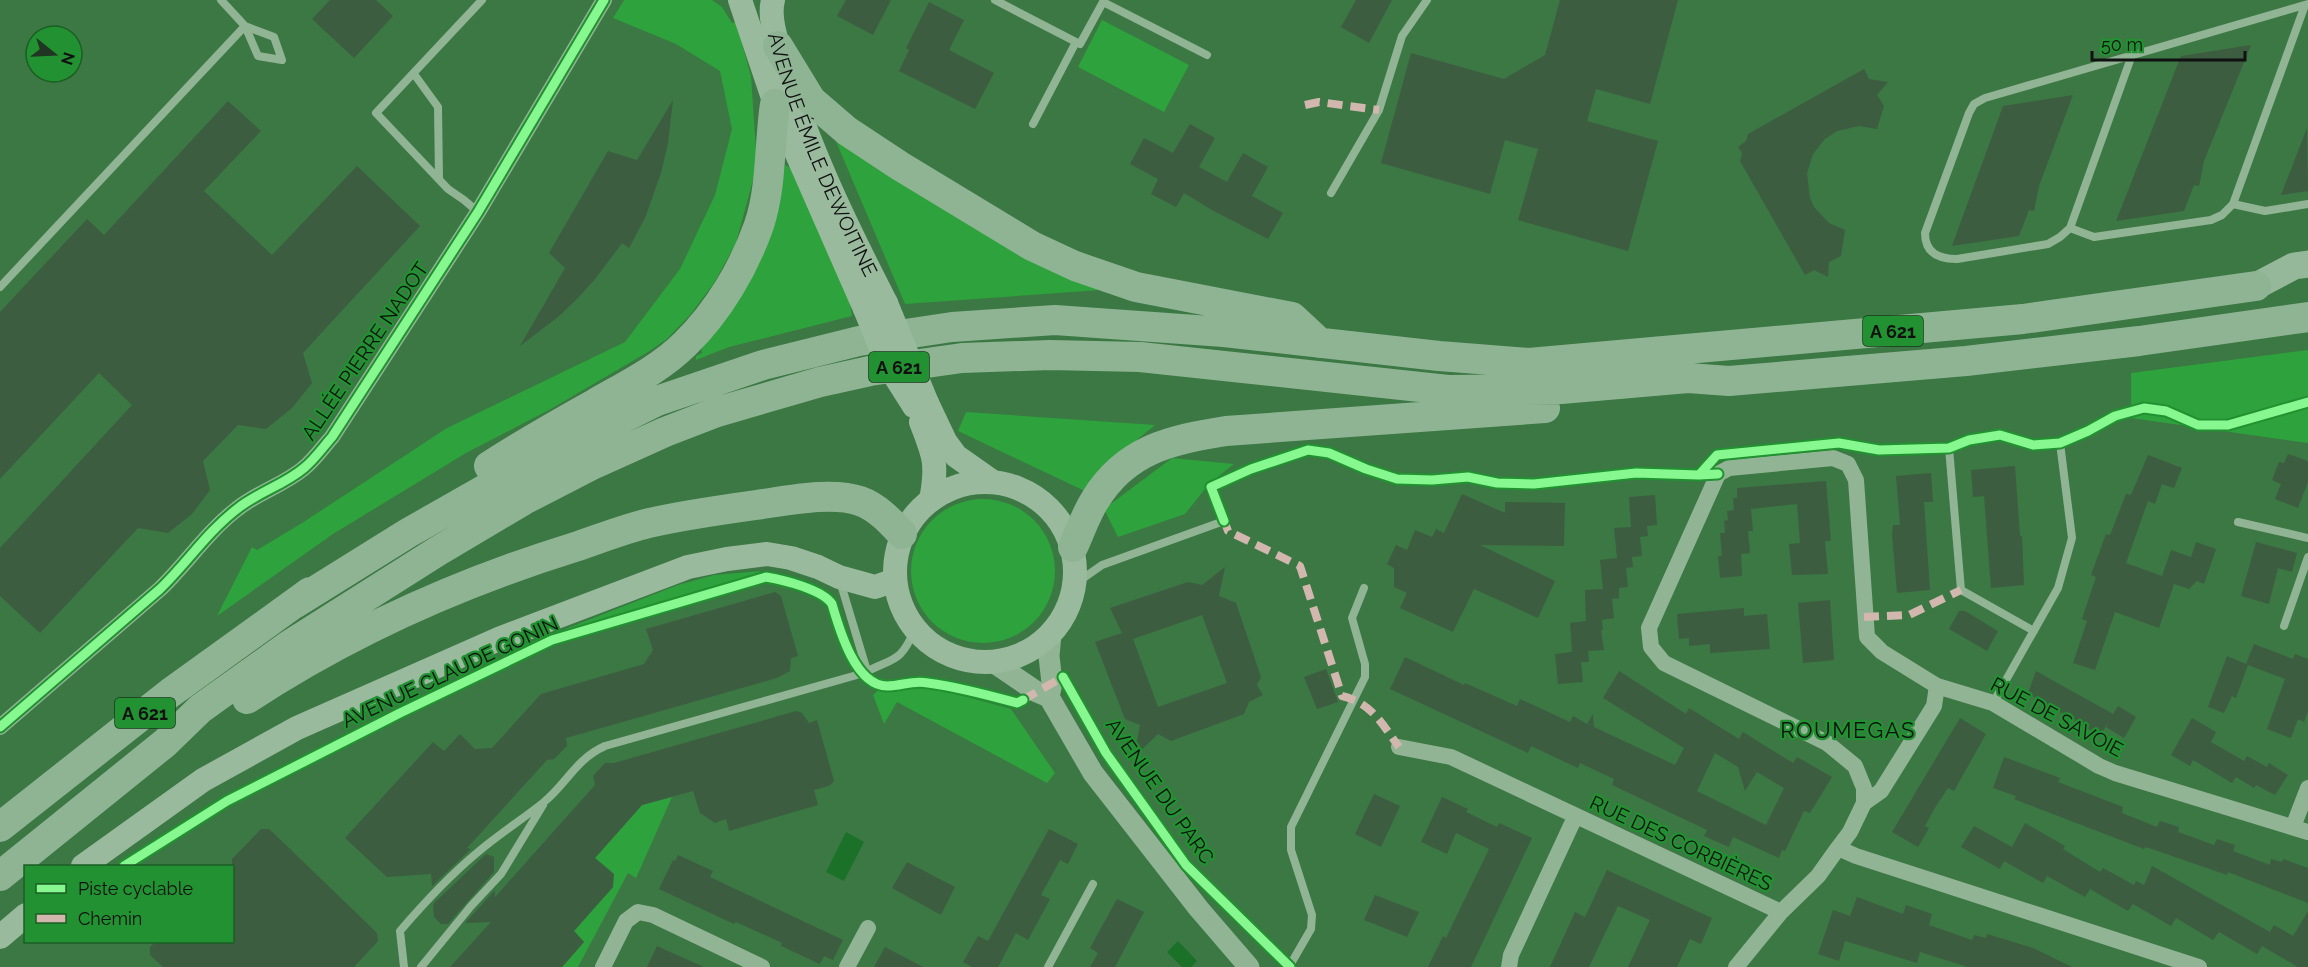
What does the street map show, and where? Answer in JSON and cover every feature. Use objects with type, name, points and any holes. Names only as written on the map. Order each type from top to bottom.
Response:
[{"type":"highway","points":[[778,46],[811,100],[847,131],[1032,246],[1075,266],[1136,287],[1292,317],[1320,343]]},
{"type":"highway","points":[[294,604],[412,516],[530,440],[642,377],[685,345],[718,305],[743,263],[759,224],[768,181],[775,104]]},
{"type":"highway","points":[[2256,286],[2294,266],[2308,264]]},
{"type":"highway","points":[[2256,286],[2308,281]]},
{"type":"highway","name":"A 621","points":[[0,827],[170,693],[294,604],[408,533],[524,467],[657,401],[763,365],[871,339],[952,327],[1054,320],[1202,330],[1529,363],[2023,319],[2256,286]]},
{"type":"highway","name":"A 621","points":[[0,876],[165,743],[200,709],[288,646],[438,551],[524,500],[594,464],[665,432],[717,412],[820,382],[870,371],[962,358],[1050,355],[1140,357],[1448,390],[1561,389],[1688,378],[1729,381],[1966,361],[2139,341],[2308,317]]},
{"type":"highway","points":[[1073,547],[1094,501],[1124,464],[1155,447],[1184,438],[1226,431],[1705,397],[1729,381]]},
{"type":"highway","points":[[165,743],[203,728],[288,672],[361,631],[411,608],[510,567],[648,524],[715,510],[845,497],[874,507],[902,534]]},
{"type":"main road","name":"AVENUE ÉMILE DEWOITINE","points":[[740,0],[775,104],[875,306]]},
{"type":"main road","name":"AVENUE ÉMILE DEWOITINE","points":[[773,0],[771,9],[778,46],[798,112],[875,306]]},
{"type":"main road","points":[[875,306],[888,365],[920,404],[956,456],[993,482]]},
{"type":"main road","points":[[920,404],[934,458],[936,476],[931,500]]},
{"type":"main road","points":[[972,483],[1010,483],[1038,497],[1060,519],[1073,547],[1076,566],[1075,584],[1067,611],[1051,634],[1025,653],[993,662],[964,660],[937,649],[915,629],[901,606],[895,580],[895,556],[902,534],[920,508],[953,488],[972,483]]},
{"type":"main road","name":"AVENUE CLAUDE GONIN","points":[[86,865],[202,780],[297,728],[501,638],[688,567],[767,554],[792,558],[819,567],[839,578],[875,587],[895,580]]},
{"type":"main road","points":[[0,937],[24,917]]},
{"type":"street","name":"ALLÉE PIERRE NADOT","points":[[0,727],[160,589],[176,574],[204,538],[237,509],[261,491],[275,486],[304,468],[319,453],[478,213],[604,0]]},
{"type":"street","name":"RUE DE SAVOIE","points":[[1864,803],[1864,788],[1854,766],[1827,743],[1664,663],[1652,647],[1649,628],[1718,474],[1729,468],[1833,458],[1848,465],[1856,480],[1867,637],[1882,652],[1937,686],[1994,703],[2107,770],[2301,830]]},
{"type":"street","points":[[993,662],[1037,692],[1049,697],[1053,683],[1048,656],[1051,634]]},
{"type":"street","points":[[1937,686],[1934,706],[1881,791],[1864,803],[1850,832],[1838,848],[2199,967]]},
{"type":"street","name":"AVENUE DU PARC","points":[[1049,697],[1093,772],[1199,909],[1249,967]]},
{"type":"street","name":"RUE DES CORBIÈRES","points":[[1399,747],[1451,757],[1781,912],[1818,876],[1838,848]]},
{"type":"street","points":[[2301,830],[2308,788]]},
{"type":"street","points":[[1509,967],[1511,956],[1575,817]]},
{"type":"street","points":[[603,967],[626,921],[638,912],[654,915],[762,967]]},
{"type":"street","points":[[1736,967],[1781,912]]},
{"type":"street","points":[[847,967],[868,928]]},
{"type":"lane","points":[[221,0],[245,26],[258,56],[282,60],[274,38],[245,26]]},
{"type":"lane","points":[[478,213],[448,189],[375,113],[482,0]]},
{"type":"lane","points":[[996,0],[1080,44],[1103,2],[1207,55]]},
{"type":"lane","points":[[1331,193],[1379,110],[1402,36],[1427,0]]},
{"type":"lane","points":[[2132,55],[2070,228],[2048,244],[1957,259],[1934,255],[1925,243],[1925,233],[1964,124],[1974,104],[1985,98],[2132,55],[2307,4]]},
{"type":"lane","points":[[2070,228],[2094,237],[2211,220],[2222,215],[2233,204],[2307,4]]},
{"type":"lane","points":[[0,286],[245,26]]},
{"type":"lane","points":[[1033,124],[1076,42]]},
{"type":"lane","points":[[414,74],[438,106],[440,179]]},
{"type":"lane","points":[[2233,204],[2265,211],[2308,204]]},
{"type":"lane","points":[[1994,703],[2058,588],[2072,538],[2060,443]]},
{"type":"lane","points":[[1948,448],[1961,590],[2034,631]]},
{"type":"lane","points":[[1075,584],[1102,565],[1224,521]]},
{"type":"lane","points":[[2238,522],[2308,538]]},
{"type":"lane","points":[[2284,626],[2308,557]]},
{"type":"lane","points":[[839,578],[867,671]]},
{"type":"lane","points":[[1289,967],[1311,929],[1312,915],[1291,850],[1292,827],[1365,677],[1365,664],[1352,618],[1364,588]]},
{"type":"lane","points":[[406,966],[400,931],[440,886],[478,851],[546,800],[589,753],[604,746],[867,671],[885,664],[905,651],[915,629]]},
{"type":"lane","points":[[421,967],[471,906],[501,874],[546,800]]},
{"type":"lane","points":[[1048,967],[1093,884]]},
{"type":"shaded area","points":[[624,0],[712,0],[722,7],[732,23],[736,22],[751,76],[757,165],[736,243],[714,283],[690,315],[667,339],[648,352],[549,410],[466,453],[333,534],[217,616],[252,547],[257,550],[302,523],[447,428],[625,342],[680,269],[715,195],[732,129],[720,71],[676,44],[613,18]]},
{"type":"shaded area","points":[[1102,20],[1189,65],[1164,112],[1078,67]]},
{"type":"shaded area","points":[[832,132],[1100,290],[905,304]]},
{"type":"shaded area","points":[[785,165],[791,168],[850,302],[852,316],[729,347],[696,360],[696,356],[702,353],[701,346],[782,180]]},
{"type":"shaded area","points":[[2308,350],[2308,443],[2131,418],[2131,373]]},
{"type":"shaded area","points":[[966,412],[1155,425],[1110,462],[1089,493],[958,431]]},
{"type":"shaded area","points":[[1172,458],[1234,464],[1209,484],[1185,514],[1118,537],[1104,509]]},
{"type":"shaded area","points":[[983,499],[1010,505],[1023,511],[1034,520],[1043,531],[1049,544],[1055,571],[1049,598],[1043,611],[1034,622],[1023,631],[1010,637],[983,643],[956,637],[943,631],[932,622],[923,611],[917,598],[911,571],[917,544],[923,531],[932,520],[943,511],[956,505]]},
{"type":"shaded area","points":[[761,571],[741,582],[644,608],[516,653],[514,649],[678,585],[714,575]]},
{"type":"shaded area","points":[[887,683],[931,687],[1011,709],[1055,773],[1047,783],[897,702],[884,724],[873,695]]},
{"type":"shaded area","points":[[672,797],[636,878],[628,873],[578,967],[562,967],[584,942],[574,931],[613,887],[613,874],[595,858],[642,805]]},
{"type":"shaded area","points":[[846,832],[864,842],[844,881],[826,872]]},
{"type":"shaded area","points":[[1178,941],[1197,961],[1191,967],[1182,967],[1167,952]]},
{"type":"building","points":[[330,0],[376,0],[393,16],[354,58],[312,19]]},
{"type":"building","points":[[846,0],[891,0],[873,35],[837,16]]},
{"type":"building","points":[[1356,0],[1392,0],[1369,43],[1341,27]]},
{"type":"building","points":[[1560,0],[1678,0],[1650,104],[1596,89],[1587,121],[1658,141],[1628,251],[1518,220],[1538,149],[1505,140],[1490,194],[1381,163],[1411,53],[1504,79],[1545,55]]},
{"type":"building","points":[[929,2],[964,20],[949,50],[994,73],[975,109],[899,71],[909,50],[906,48]]},
{"type":"building","points":[[2251,45],[2204,161],[2199,186],[2194,185],[2184,211],[2116,221],[2181,56]]},
{"type":"building","points":[[1864,69],[1869,79],[1888,82],[1877,95],[1884,106],[1877,129],[1859,126],[1837,131],[1825,139],[1813,154],[1807,173],[1810,198],[1814,207],[1829,223],[1845,230],[1841,256],[1829,262],[1828,277],[1814,270],[1805,275],[1740,161],[1742,153],[1738,147],[1746,141],[1748,134]]},
{"type":"building","points":[[2073,95],[2039,186],[2034,211],[2029,210],[2019,236],[1952,246],[2003,106]]},
{"type":"building","points":[[673,100],[668,143],[661,173],[645,218],[629,248],[622,243],[577,299],[558,317],[520,346],[565,268],[549,253],[608,151],[637,160]]},
{"type":"building","points":[[228,101],[261,131],[204,191],[272,255],[357,166],[420,226],[303,353],[312,383],[292,408],[266,429],[238,425],[203,461],[210,490],[192,514],[168,533],[138,528],[40,633],[0,596],[0,548],[132,405],[99,373],[0,479],[0,312],[87,219],[104,235]]},
{"type":"building","points":[[1190,124],[1215,138],[1199,167],[1227,182],[1243,153],[1268,167],[1252,196],[1283,213],[1268,239],[1184,193],[1176,207],[1151,194],[1158,179],[1130,164],[1144,138],[1173,153]]},
{"type":"building","points":[[2307,128],[2308,191],[2281,195]]},
{"type":"building","points":[[2288,454],[2308,461],[2308,482],[2298,508],[2275,499],[2281,484],[2272,480],[2279,462],[2284,463]]},
{"type":"building","points":[[2148,455],[2182,468],[2174,488],[2162,484],[2155,504],[2148,501],[2126,563],[2162,576],[2171,550],[2191,557],[2196,542],[2216,549],[2204,584],[2197,581],[2189,589],[2174,584],[2159,628],[2115,612],[2095,670],[2073,663],[2087,621],[2082,619],[2096,577],[2091,575],[2106,534],[2110,535],[2126,494],[2131,495]]},
{"type":"building","points":[[2015,466],[2024,585],[1991,588],[1984,496],[1973,497],[1971,470]]},
{"type":"building","points":[[1931,473],[1933,502],[1924,502],[1930,590],[1897,593],[1892,535],[1893,525],[1900,525],[1896,476]]},
{"type":"building","points":[[1826,481],[1831,541],[1825,541],[1828,574],[1792,575],[1789,544],[1800,543],[1797,504],[1751,509],[1753,531],[1748,531],[1750,553],[1741,554],[1742,576],[1720,578],[1718,556],[1722,556],[1720,533],[1725,533],[1724,521],[1728,520],[1727,511],[1734,510],[1733,498],[1737,498],[1737,488]]},
{"type":"building","points":[[1462,494],[1505,513],[1505,502],[1565,503],[1564,546],[1480,545],[1555,581],[1538,618],[1474,589],[1453,632],[1400,608],[1407,593],[1394,587],[1394,568],[1387,564],[1396,545],[1407,550],[1415,530],[1432,537],[1436,529],[1444,533]]},
{"type":"building","points":[[1655,495],[1657,525],[1647,526],[1648,536],[1640,537],[1642,556],[1632,557],[1633,567],[1626,568],[1628,587],[1619,588],[1619,598],[1612,599],[1614,618],[1602,620],[1604,650],[1588,651],[1589,662],[1581,662],[1583,682],[1558,684],[1555,654],[1572,652],[1570,623],[1586,621],[1585,590],[1603,589],[1600,560],[1617,558],[1614,528],[1631,527],[1629,497]]},
{"type":"building","points":[[2256,542],[2297,553],[2292,572],[2278,568],[2269,604],[2241,596]]},
{"type":"building","points":[[1225,567],[1219,596],[1236,603],[1261,677],[1257,685],[1263,695],[1249,702],[1244,714],[1171,741],[1158,734],[1134,757],[1140,725],[1125,719],[1095,642],[1122,633],[1110,608],[1188,582],[1202,585]],"holes":[[[1202,615],[1227,683],[1158,707],[1133,639]]]},
{"type":"building","points":[[775,592],[781,596],[798,656],[791,658],[790,671],[777,678],[566,738],[567,746],[554,759],[547,760],[467,848],[471,849],[432,886],[431,874],[387,877],[345,838],[433,742],[444,751],[460,734],[475,749],[492,748],[541,694],[644,664],[653,650],[646,629]]},
{"type":"building","points":[[1830,600],[1834,660],[1803,663],[1798,603]]},
{"type":"building","points":[[1744,608],[1744,616],[1767,614],[1770,649],[1710,653],[1710,644],[1689,646],[1689,638],[1679,639],[1677,614]]},
{"type":"building","points":[[1959,611],[1965,611],[1998,631],[1987,651],[1949,629]]},
{"type":"building","points":[[2254,644],[2293,659],[2295,654],[2308,659],[2308,711],[2304,722],[2298,719],[2291,738],[2267,729],[2285,679],[2248,665],[2236,698],[2232,696],[2224,713],[2208,707],[2227,656],[2246,664]]},
{"type":"building","points":[[1405,657],[1464,685],[1465,683],[1517,706],[1520,699],[1570,722],[1573,716],[1587,724],[1593,714],[1594,727],[1675,765],[1684,748],[1603,698],[1619,671],[1686,714],[1689,708],[1739,739],[1743,732],[1793,763],[1797,757],[1832,777],[1810,813],[1804,811],[1785,851],[1782,850],[1779,858],[1733,837],[1729,847],[1704,836],[1707,830],[1612,785],[1614,779],[1580,763],[1578,768],[1531,746],[1528,753],[1390,689]],"holes":[[[1715,753],[1738,767],[1745,791],[1757,772],[1784,788],[1766,825],[1697,791]]]},
{"type":"building","points":[[1326,669],[1338,702],[1317,709],[1304,677]]},
{"type":"building","points":[[2036,671],[2113,714],[2118,706],[2136,717],[2124,738],[2106,727],[2109,721],[2100,736],[2028,693]]},
{"type":"building","points":[[796,711],[802,713],[809,723],[817,720],[834,781],[829,786],[814,790],[818,805],[729,831],[726,819],[715,823],[700,813],[693,791],[642,805],[595,858],[614,874],[613,887],[574,931],[584,942],[562,967],[450,967],[491,922],[465,923],[495,890],[495,897],[595,785],[593,776],[605,763],[614,763]]},
{"type":"building","points":[[1960,718],[1986,734],[1954,791],[1948,788],[1936,806],[1925,826],[1929,828],[1918,847],[1892,832]]},
{"type":"building","points":[[2192,718],[2216,732],[2211,742],[2244,761],[2247,756],[2267,767],[2269,763],[2288,775],[2275,795],[2256,785],[2254,788],[2236,777],[2232,783],[2193,760],[2190,766],[2171,755]]},
{"type":"building","points":[[2004,757],[2060,778],[2058,782],[2123,807],[2122,813],[2157,827],[2160,821],[2179,827],[2178,832],[2214,845],[2217,839],[2235,845],[2233,851],[2270,865],[2271,859],[2282,862],[2283,859],[2308,868],[2308,903],[2228,872],[2227,875],[2146,847],[2144,849],[2014,799],[2016,796],[1993,788]]},
{"type":"building","points":[[1374,794],[1400,806],[1381,847],[1355,834]]},
{"type":"building","points":[[1442,797],[1468,809],[1466,812],[1497,827],[1499,823],[1532,838],[1471,967],[1428,967],[1443,936],[1446,938],[1489,849],[1456,833],[1447,854],[1421,842]]},
{"type":"building","points":[[2025,823],[2065,846],[2063,849],[2100,872],[2103,868],[2134,885],[2136,881],[2144,885],[2152,866],[2270,932],[2274,925],[2293,936],[2308,911],[2308,967],[2298,967],[2262,946],[2257,954],[2219,932],[2213,940],[2176,918],[2171,926],[2133,904],[2128,911],[2090,889],[2085,897],[2047,876],[2043,883],[2004,861],[2000,869],[1961,847],[1974,826],[2012,847]]},
{"type":"building","points":[[261,829],[269,829],[377,933],[378,941],[354,967],[163,967],[150,955],[150,947],[154,943],[234,943],[234,865],[232,865],[232,859]]},
{"type":"building","points":[[1049,829],[1078,844],[1068,864],[1060,860],[1041,895],[1050,899],[1028,940],[1016,933],[998,967],[972,967],[963,962],[978,936],[988,941]]},
{"type":"building","points":[[486,854],[494,857],[494,872],[448,924],[441,924],[434,917],[433,904]]},
{"type":"building","points":[[678,855],[713,871],[710,877],[843,940],[833,960],[824,956],[820,964],[781,946],[782,943],[736,922],[734,924],[659,889],[673,860],[675,861]]},
{"type":"building","points":[[907,862],[955,887],[941,915],[892,888]]},
{"type":"building","points":[[1607,870],[1712,918],[1701,944],[1690,939],[1677,967],[1628,967],[1650,920],[1618,906],[1589,967],[1550,967],[1575,912],[1585,917]]},
{"type":"building","points":[[1375,895],[1419,912],[1407,937],[1364,920]]},
{"type":"building","points":[[1857,897],[1903,914],[1906,905],[1932,914],[1929,925],[1972,940],[1974,935],[1986,938],[1987,934],[2033,948],[2072,967],[1968,967],[1920,952],[1917,963],[1845,941],[1839,961],[1818,954],[1833,910],[1850,916]]},
{"type":"building","points":[[1117,899],[1144,912],[1115,967],[1090,967],[1098,953],[1090,948]]},
{"type":"building","points":[[657,946],[670,952],[704,967],[647,967]]},
{"type":"building","points":[[885,947],[923,967],[874,967]]},
{"type":"marked path","points":[[1305,105],[1319,102],[1379,110]]},
{"type":"marked path","points":[[1223,517],[1228,531],[1300,566],[1342,696],[1369,709],[1399,747]]},
{"type":"marked path","points":[[1864,617],[1909,615],[1961,590]]},
{"type":"marked path","points":[[1023,700],[1063,677]]},
{"type":"cycle path","points":[[0,727],[160,589],[226,518],[245,503],[304,468],[332,437],[478,212],[604,0]]},
{"type":"cycle path","points":[[1699,475],[1717,455],[1839,443],[1879,450],[1949,448],[1969,440],[2000,435],[2033,445],[2060,443],[2115,416],[2144,408],[2166,411],[2198,425],[2228,425],[2308,402]]},
{"type":"cycle path","points":[[1224,521],[1211,487],[1251,469],[1308,450],[1329,453],[1397,479],[1432,480],[1468,477],[1497,483],[1534,484],[1636,473],[1718,474]]},
{"type":"cycle path","points":[[126,865],[227,801],[400,713],[552,640],[766,577],[802,586],[827,599],[832,604],[850,654],[866,677],[876,683],[887,686],[922,682],[1017,703],[1023,700]]},
{"type":"cycle path","points":[[1063,677],[1106,753],[1186,865],[1290,967]]},
{"type":"district","name":"ROUMEGAS","points":[[1848,730]]}]
